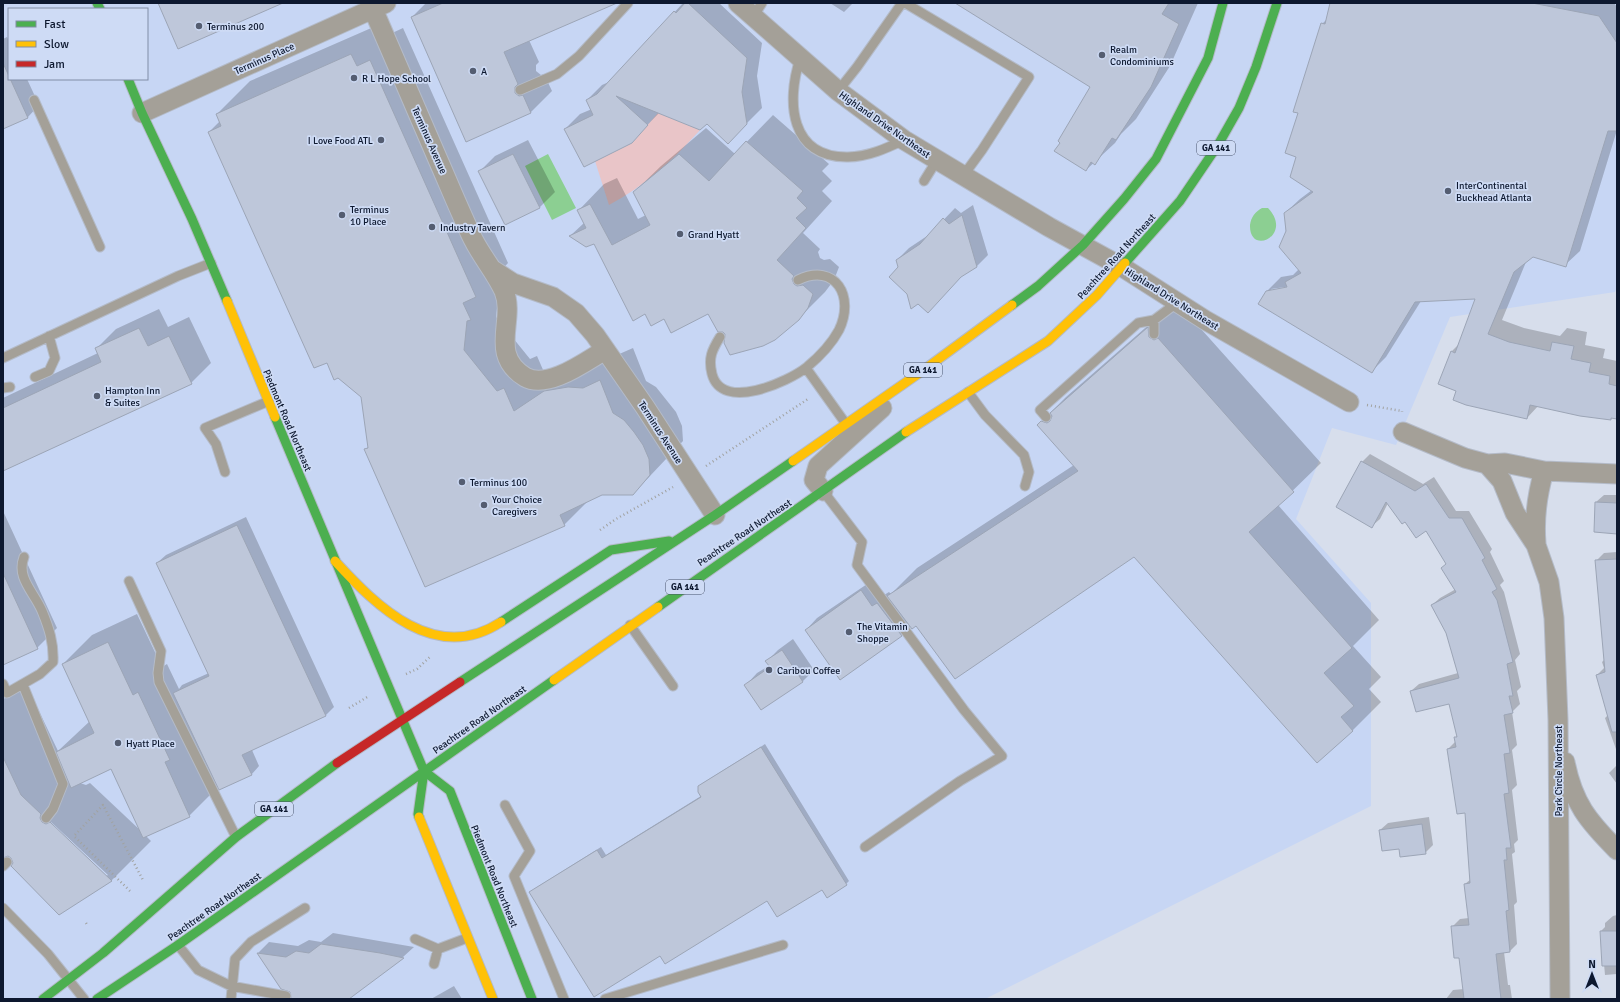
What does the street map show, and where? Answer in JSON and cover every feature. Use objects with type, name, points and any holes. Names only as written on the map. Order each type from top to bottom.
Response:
[{"type":"main road","name":"GA 141","points":[[43,999],[103,953],[236,837],[323,772],[715,515],[925,369],[1038,286],[1083,244],[1124,200],[1156,158],[1208,58],[1223,3]]},
{"type":"main road","name":"Peachtree Road Northeast","points":[[97,999],[178,945],[630,625],[902,435],[1048,340],[1092,300],[1180,201],[1218,145],[1239,108],[1256,67],[1277,3]]},
{"type":"main road","name":"Piedmont Road Northeast","points":[[128,80],[211,263],[424,771],[418,814],[466,938],[493,999]]},
{"type":"main road","points":[[335,561],[360,589],[413,628],[443,637],[472,635],[492,628],[611,550],[676,540]]},
{"type":"main road","name":"Piedmont Road Northeast","points":[[424,771],[450,790],[532,999]]},
{"type":"street","name":"Highland Drive Northeast","points":[[738,3],[758,10],[800,59],[838,91],[904,140],[1349,402]]},
{"type":"street","name":"Terminus Place","points":[[142,113],[379,6]]},
{"type":"street","name":"Terminus Avenue","points":[[379,6],[474,240],[504,292],[508,306],[504,340],[508,357],[516,370],[527,378],[543,380],[562,376],[606,350]]},
{"type":"street","name":"Terminus Avenue","points":[[492,270],[513,283],[553,297],[576,313],[606,350],[715,515]]},
{"type":"street","points":[[823,491],[814,480],[818,466],[925,369]]},
{"type":"street","points":[[1403,432],[1465,458],[1487,464],[1505,463],[1544,471],[1617,474]]},
{"type":"street","name":"Park Circle Northeast","points":[[1487,464],[1502,481],[1515,513],[1536,545],[1549,582],[1554,618],[1558,720],[1560,999]]},
{"type":"street","name":"Park Circle Northeast","points":[[1536,545],[1534,522],[1544,471]]},
{"type":"street","points":[[1558,720],[1568,779],[1578,803],[1593,826],[1617,850]]},
{"type":"lane","points":[[520,90],[557,74],[579,56],[628,3]]},
{"type":"lane","points":[[838,91],[857,67],[902,3]]},
{"type":"lane","points":[[905,3],[1029,77],[982,150],[963,176]]},
{"type":"lane","points":[[800,59],[794,79],[793,113],[800,133],[817,149],[838,156],[854,156],[885,148],[904,140]]},
{"type":"lane","points":[[34,100],[100,247]]},
{"type":"lane","points":[[924,180],[937,160]]},
{"type":"lane","points":[[3,358],[178,276],[211,263]]},
{"type":"lane","points":[[720,337],[711,351],[710,363],[713,378],[722,389],[739,394],[755,391],[774,384],[806,368],[826,347],[839,329],[844,310],[843,292],[837,281],[827,276],[816,274],[798,280]]},
{"type":"lane","points":[[1046,417],[1040,410],[1138,323],[1154,320],[1178,302]]},
{"type":"lane","points":[[1154,320],[1154,334]]},
{"type":"lane","points":[[35,377],[49,371],[55,358],[49,336]]},
{"type":"lane","points":[[806,368],[846,424]]},
{"type":"lane","points":[[968,392],[985,415],[1024,455],[1029,472],[1025,486]]},
{"type":"lane","points":[[225,472],[216,444],[205,428],[269,401]]},
{"type":"lane","points":[[823,491],[862,542],[857,565],[964,710],[1002,756],[960,781],[865,847]]},
{"type":"lane","points":[[3,684],[7,693],[40,674],[53,662],[54,646],[41,609],[23,579],[21,564],[24,557]]},
{"type":"lane","points":[[129,581],[161,651],[158,673],[159,682],[236,837]]},
{"type":"lane","points":[[630,625],[673,686]]},
{"type":"lane","points":[[23,685],[64,784],[53,809],[46,818]]},
{"type":"lane","points":[[505,805],[530,851],[514,876],[564,999]]},
{"type":"lane","points":[[3,908],[48,954],[84,999]]},
{"type":"lane","points":[[231,999],[231,986],[235,960],[251,942],[306,908]]},
{"type":"lane","points":[[415,939],[438,949],[466,938]]},
{"type":"lane","points":[[178,945],[198,970],[231,986],[286,996]]},
{"type":"lane","points":[[605,999],[783,945]]},
{"type":"lane","points":[[434,964],[438,949]]},
{"type":"path","points":[[596,533],[616,519],[690,476],[808,399]]},
{"type":"path","points":[[1349,402],[1402,411],[1403,432]]},
{"type":"path","points":[[130,891],[74,836],[103,805],[143,880]]},
{"type":"shaded area","points":[[3,3],[1617,3],[1617,287],[1615,292],[1450,317],[1396,445],[1332,428],[1296,519],[1371,603],[1371,806],[985,999],[3,999]]},
{"type":"shaded area","points":[[658,113],[700,130],[658,172],[622,198],[609,205],[595,161],[632,143]]},
{"type":"shaded area","points":[[548,154],[576,208],[552,220],[525,166]]},
{"type":"shaded area","points":[[1262,208],[1268,208],[1275,218],[1276,227],[1273,234],[1268,239],[1262,241],[1256,240],[1252,235],[1250,225],[1254,215]]},
{"type":"building","name":"Terminus 200","points":[[158,3],[283,3],[178,49]]},
{"type":"building","name":"A","points":[[443,3],[617,3],[504,52],[518,84],[515,87],[515,93],[519,96],[523,95],[531,113],[466,142],[411,17]]},
{"type":"building","points":[[685,3],[688,3],[747,58],[742,92],[747,124],[728,144],[707,124],[700,130],[616,96],[648,125],[632,143],[584,167],[564,129],[593,115],[586,100],[597,94],[674,11],[676,13]]},
{"type":"building","name":"Realm Condominiums","points":[[955,3],[1169,3],[1162,14],[1179,24],[1151,87],[1116,140],[1112,138],[1095,165],[1091,162],[1086,171],[1054,151],[1060,143],[1058,141],[1090,87]]},
{"type":"building","name":"InterContinental Buckhead Atlanta","points":[[1330,3],[1532,3],[1599,16],[1617,43],[1617,131],[1608,131],[1566,267],[1533,257],[1514,272],[1488,334],[1509,342],[1550,351],[1552,342],[1574,346],[1571,359],[1591,363],[1589,372],[1610,376],[1609,384],[1617,386],[1617,419],[1611,418],[1611,420],[1580,416],[1530,405],[1527,419],[1466,405],[1453,400],[1456,391],[1438,384],[1451,351],[1455,353],[1475,299],[1415,302],[1372,373],[1258,304],[1266,291],[1287,287],[1285,282],[1301,273],[1279,247],[1286,231],[1284,213],[1313,192],[1290,177],[1296,157],[1285,153],[1298,113],[1293,112],[1321,23],[1325,24]]},
{"type":"building","points":[[351,54],[357,66],[370,60],[476,297],[463,303],[471,320],[467,321],[464,350],[497,391],[504,388],[514,411],[544,391],[568,387],[583,388],[600,380],[613,413],[624,420],[634,432],[643,445],[649,459],[650,475],[633,495],[602,495],[560,515],[565,526],[425,587],[364,449],[368,448],[361,397],[338,378],[334,380],[327,363],[314,368],[208,132],[221,126],[216,114]]},
{"type":"building","points":[[3,63],[8,74],[8,80],[11,80],[28,118],[3,129]]},
{"type":"building","points":[[746,141],[803,191],[797,198],[807,208],[796,218],[806,228],[777,260],[794,276],[792,279],[794,284],[797,286],[803,285],[813,294],[808,308],[799,320],[775,340],[763,346],[730,355],[724,343],[725,334],[723,332],[718,332],[708,314],[671,333],[664,319],[651,326],[645,314],[633,321],[594,244],[586,247],[569,236],[586,228],[577,210],[590,204],[612,245],[650,225],[633,192],[679,154],[709,181]]},
{"type":"building","points":[[513,154],[540,208],[505,225],[478,171]]},
{"type":"building","points":[[962,215],[977,267],[961,277],[928,313],[918,304],[911,309],[907,294],[889,277],[898,267],[896,260],[920,244],[943,218],[949,224]]},
{"type":"building","points":[[1148,327],[1149,337],[1154,340],[1158,338],[1294,492],[1249,532],[1352,648],[1324,673],[1354,706],[1341,717],[1353,731],[1317,763],[1134,557],[955,679],[916,626],[912,629],[887,596],[1078,471],[1037,425],[1041,421],[1047,423],[1050,421],[1052,416],[1050,413]]},
{"type":"building","name":"Hampton Inn & Suites","points":[[139,328],[148,346],[169,336],[192,384],[3,471],[3,408],[101,362],[95,348]]},
{"type":"building","points":[[1361,461],[1415,491],[1426,484],[1449,518],[1462,518],[1485,558],[1482,560],[1497,589],[1492,592],[1497,600],[1513,662],[1507,664],[1513,696],[1509,696],[1513,713],[1504,715],[1510,753],[1504,754],[1509,793],[1504,794],[1511,848],[1506,848],[1507,860],[1504,860],[1509,910],[1506,911],[1510,952],[1496,954],[1501,999],[1464,999],[1459,958],[1454,958],[1451,926],[1469,925],[1464,884],[1470,883],[1465,813],[1457,814],[1447,749],[1456,747],[1454,737],[1457,737],[1449,704],[1416,712],[1410,691],[1459,678],[1446,633],[1431,605],[1456,592],[1441,568],[1446,564],[1426,531],[1416,538],[1405,522],[1402,524],[1386,502],[1372,528],[1336,507]]},
{"type":"building","points":[[1595,502],[1617,503],[1617,534],[1594,532]]},
{"type":"building","points":[[237,525],[326,716],[242,755],[252,775],[219,790],[173,693],[209,676],[156,563]]},
{"type":"building","points":[[1617,559],[1617,732],[1612,732],[1596,675],[1605,672],[1595,560]]},
{"type":"building","points":[[3,573],[38,649],[3,665]]},
{"type":"building","points":[[861,590],[872,606],[877,603],[902,636],[840,680],[805,630]]},
{"type":"building","name":"Hyatt Place","points":[[108,642],[133,695],[138,692],[170,760],[165,762],[190,817],[143,838],[111,769],[71,788],[56,752],[94,733],[62,664]]},
{"type":"building","points":[[782,650],[803,682],[761,710],[744,685],[770,667],[765,661]]},
{"type":"building","points":[[761,747],[847,885],[827,898],[822,890],[777,917],[767,901],[665,964],[660,956],[594,997],[529,892],[597,850],[602,858],[701,797],[698,792],[698,786]]},
{"type":"building","points":[[3,757],[21,795],[41,814],[40,818],[42,822],[46,824],[50,822],[112,881],[59,915],[11,866],[13,863],[11,858],[8,856],[3,858]]},
{"type":"building","points":[[1422,824],[1426,854],[1400,857],[1399,849],[1382,851],[1379,830]]},
{"type":"building","points":[[1600,931],[1617,931],[1617,966],[1602,966]]},
{"type":"building","points":[[321,944],[404,958],[349,999],[291,999],[290,992],[281,989],[257,953],[286,957],[296,951],[309,953]]},
{"type":"traffic: fast","points":[[97,3],[100,8]]},
{"type":"traffic: fast","points":[[1012,305],[1038,286],[1083,245],[1124,199],[1156,159],[1208,58],[1223,3]]},
{"type":"traffic: fast","points":[[1125,263],[1180,201],[1218,145],[1239,108],[1256,67],[1277,3]]},
{"type":"traffic: fast","points":[[128,80],[142,113],[192,219],[227,301]]},
{"type":"traffic: fast","points":[[275,417],[424,771],[418,814],[419,817]]},
{"type":"traffic: fast","points":[[658,607],[906,432]]},
{"type":"traffic: fast","points":[[460,682],[715,515],[793,461]]},
{"type":"traffic: fast","points":[[501,622],[611,550],[669,541]]},
{"type":"traffic: fast","points":[[97,999],[178,945],[554,680]]},
{"type":"traffic: fast","points":[[43,999],[103,953],[236,837],[337,763]]},
{"type":"traffic: fast","points":[[424,771],[450,791],[532,999]]},
{"type":"traffic: slow","points":[[906,432],[1048,341],[1097,295],[1125,263]]},
{"type":"traffic: slow","points":[[227,301],[275,417]]},
{"type":"traffic: slow","points":[[793,461],[925,369],[1012,305]]},
{"type":"traffic: slow","points":[[335,561],[352,579],[389,612],[409,625],[431,634],[454,637],[477,634],[501,622]]},
{"type":"traffic: slow","points":[[554,680],[658,607]]},
{"type":"traffic: slow","points":[[419,817],[493,999]]},
{"type":"traffic: jam","points":[[337,763],[460,682]]},
{"type":"place","name":"Terminus 200","points":[[199,26]]},
{"type":"place","name":"Realm Condominiums","points":[[1102,55]]},
{"type":"place","name":"A","points":[[473,71]]},
{"type":"place","name":"R L Hope School","points":[[354,78]]},
{"type":"place","name":"I Love Food ATL","points":[[381,140]]},
{"type":"place","name":"InterContinental Buckhead Atlanta","points":[[1448,191]]},
{"type":"place","name":"Terminus 10 Place","points":[[342,215]]},
{"type":"place","name":"Industry Tavern","points":[[432,227]]},
{"type":"place","name":"Grand Hyatt","points":[[680,234]]},
{"type":"place","name":"Hampton Inn & Suites","points":[[97,396]]},
{"type":"place","name":"Terminus 100","points":[[462,482]]},
{"type":"place","name":"Your Choice Caregivers","points":[[484,505]]},
{"type":"place","name":"The Vitamin Shoppe","points":[[849,632]]},
{"type":"place","name":"Caribou Coffee","points":[[769,670]]},
{"type":"place","name":"Hyatt Place","points":[[118,743]]}]
